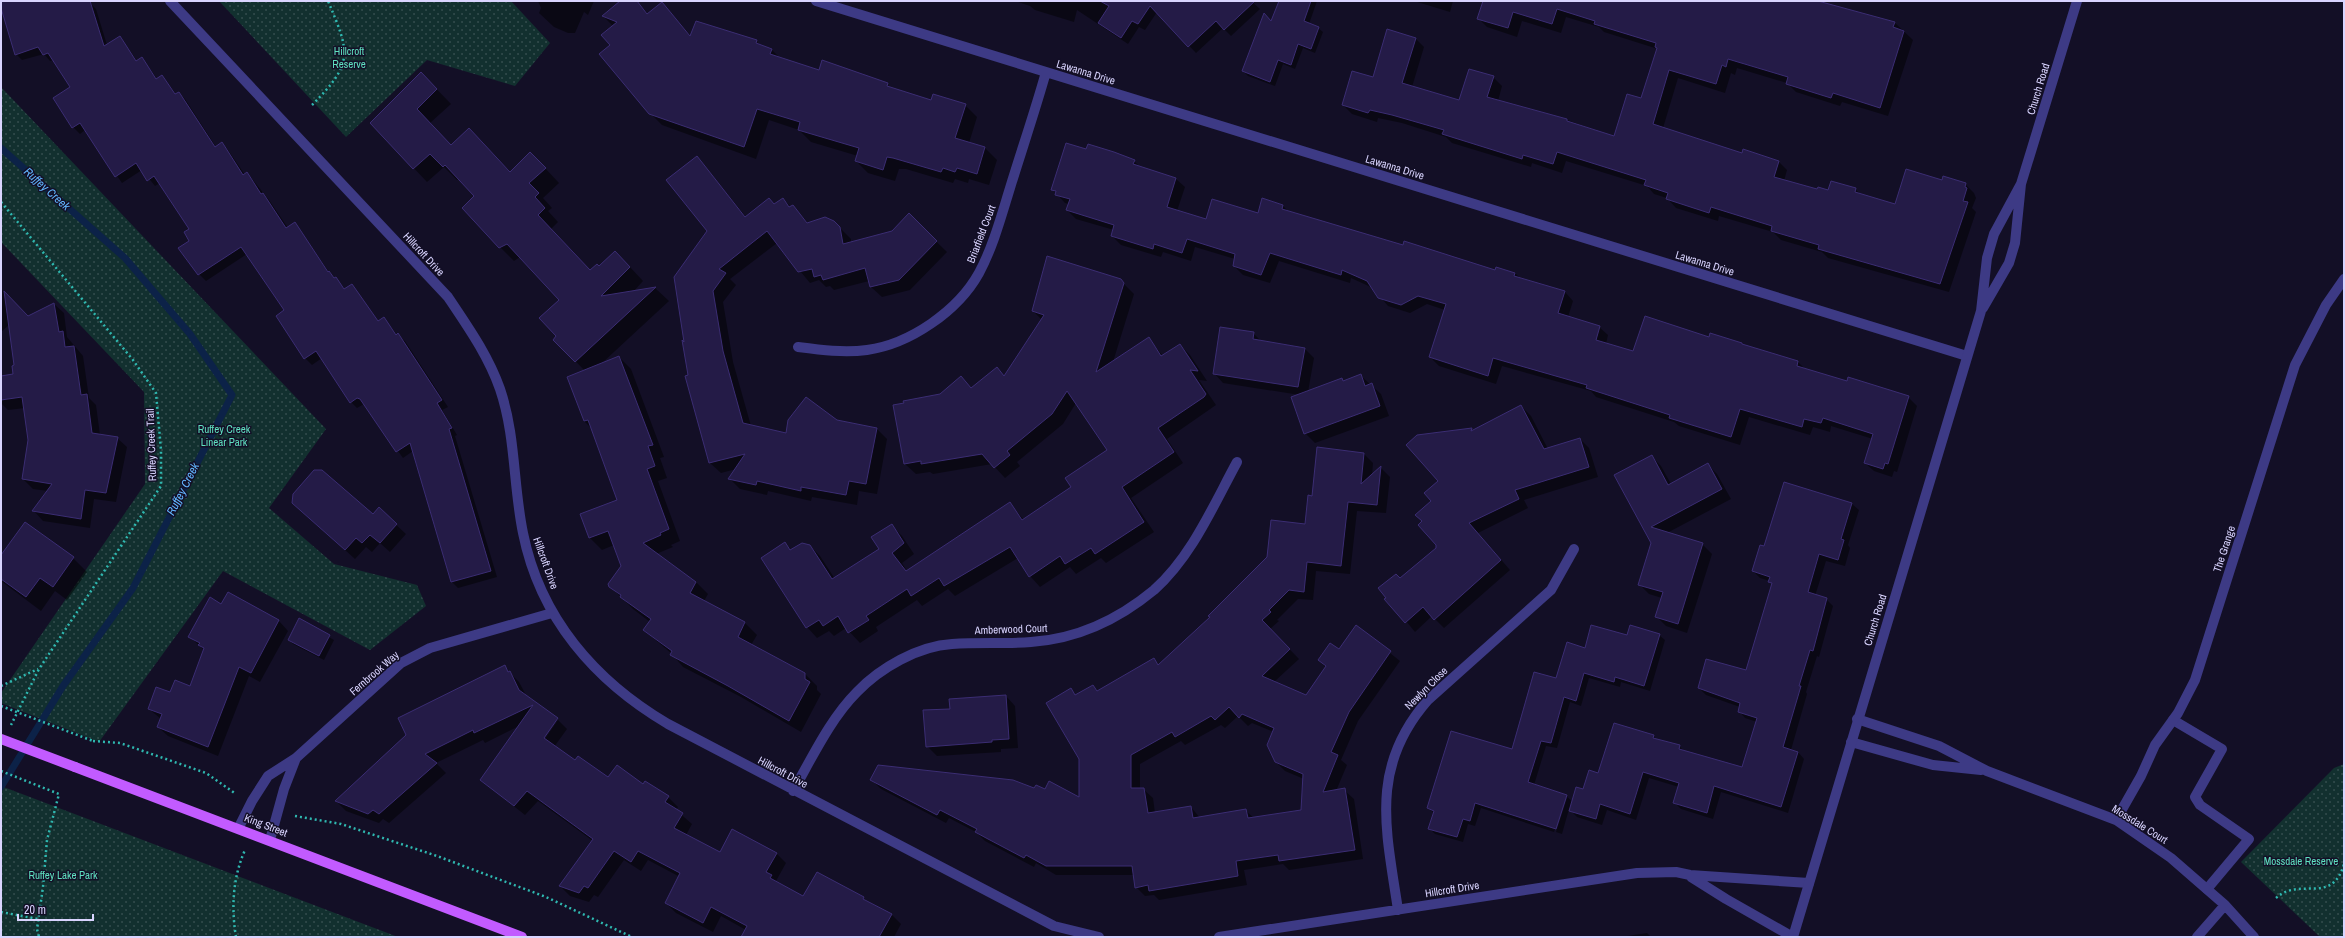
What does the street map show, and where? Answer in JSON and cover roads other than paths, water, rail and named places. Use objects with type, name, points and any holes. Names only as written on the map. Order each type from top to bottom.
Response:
[{"type":"main road","name":"King Street","points":[[4,735],[75,767],[252,832],[522,937]]},
{"type":"street","name":"Hillcroft Drive","points":[[170,1],[448,298],[469,327],[486,357],[507,414],[513,440],[523,533],[531,565],[552,613],[585,658],[616,690],[641,708],[793,790],[1054,926],[1099,937]]},
{"type":"street","name":"Lawanna Drive","points":[[816,1],[1967,356]]},
{"type":"street","name":"Church Road","points":[[1793,937],[1857,719],[1981,311],[1987,258],[1994,234],[2021,184],[2078,1]]},
{"type":"street","name":"Briarfield Court","points":[[798,347],[832,352],[868,350],[891,344],[912,334],[954,306],[979,274],[992,243],[1046,72]]},
{"type":"street","name":"Church Road","points":[[1981,311],[2009,263],[2015,243],[2021,184]]},
{"type":"street","name":"The Grange","points":[[2116,820],[2141,776],[2155,745],[2173,720],[2195,680],[2295,364],[2326,305],[2344,279]]},
{"type":"street","name":"Amberwood Court","points":[[793,790],[845,706],[870,680],[894,664],[920,652],[951,644],[1030,643],[1076,634],[1098,626],[1137,603],[1154,590],[1183,559],[1238,462]]},
{"type":"street","name":"Newlyn Close","points":[[1398,910],[1385,825],[1385,803],[1387,782],[1400,741],[1411,719],[1428,700],[1550,590],[1574,549]]},
{"type":"street","name":"Fernbrook Way","points":[[239,828],[252,801],[268,776],[296,758],[401,663],[416,654],[552,613]]},
{"type":"street","name":"Mossdale Court","points":[[1857,719],[1938,746],[1987,771],[2065,799],[2116,820],[2171,858],[2225,905],[2254,937]]},
{"type":"street","points":[[2173,720],[2222,749],[2195,797],[2200,805],[2249,839],[2207,889]]},
{"type":"street","name":"Mossdale Court","points":[[1851,742],[1933,765],[1987,771]]},
{"type":"street","name":"Fernbrook Way","points":[[270,840],[277,811],[296,758]]},
{"type":"street","name":"Hillcroft Drive","points":[[1219,937],[1637,873],[1676,872],[1690,875],[1809,883]]},
{"type":"street","name":"Hillcroft Drive","points":[[1690,875],[1726,899],[1793,937]]},
{"type":"street","points":[[2197,937],[2225,905]]},
{"type":"waterway","name":"Ruffey Creek","points":[[1,148],[125,258],[190,334],[232,395],[133,588],[63,686],[1,787]]},
{"type":"park label","name":"Hillcroft Reserve","points":[[349,57]]},
{"type":"park label","name":"Ruffey Creek Linear Park","points":[[224,435]]},
{"type":"park label","name":"Mossdale Reserve","points":[[2301,861]]},
{"type":"park label","name":"Ruffey Lake Park","points":[[63,875]]}]
